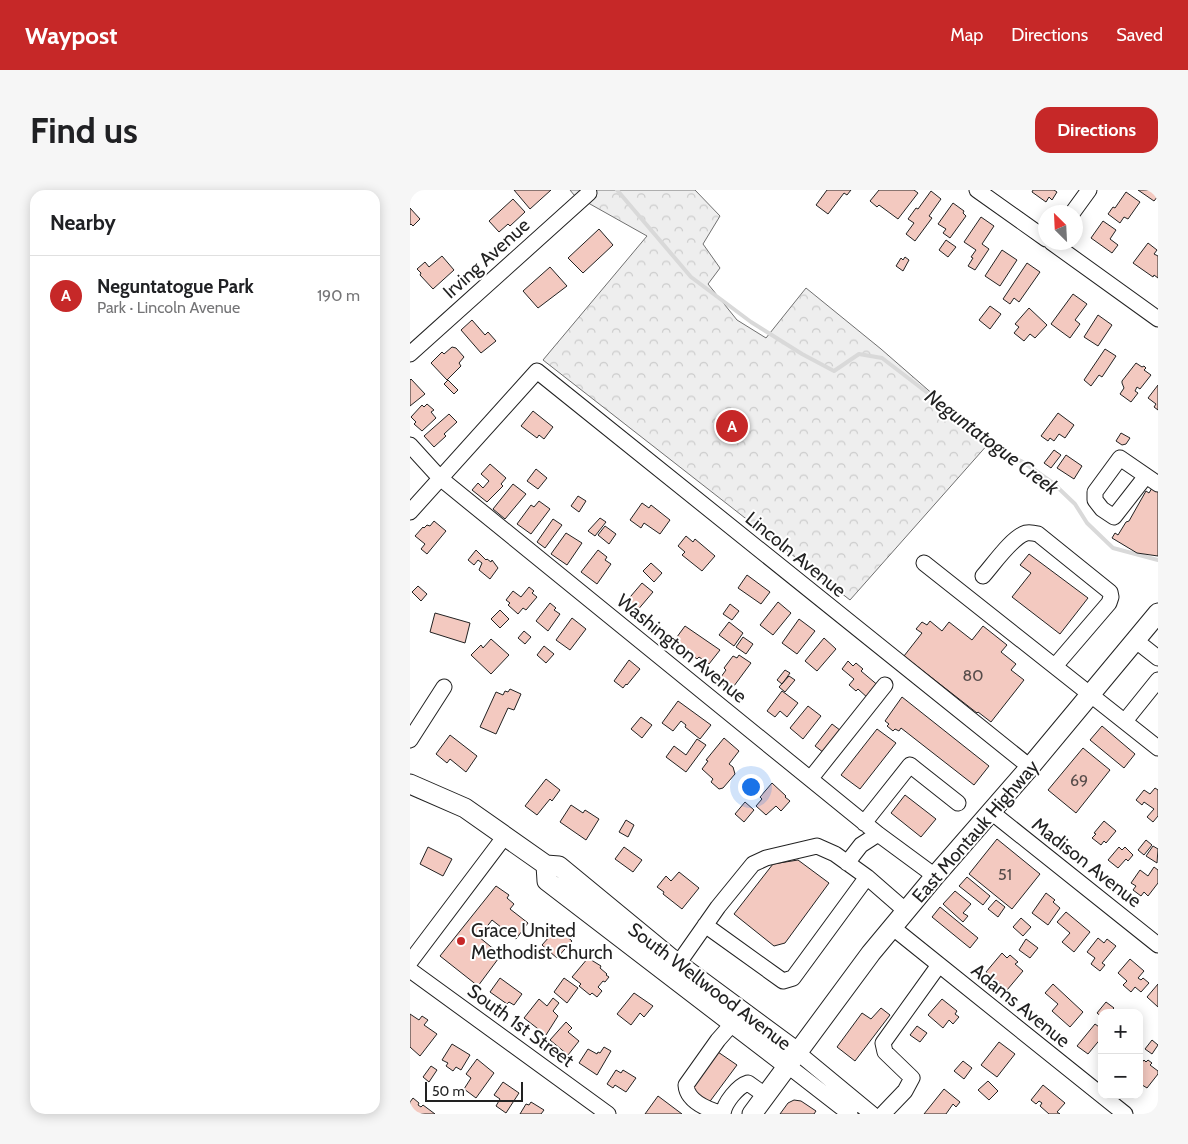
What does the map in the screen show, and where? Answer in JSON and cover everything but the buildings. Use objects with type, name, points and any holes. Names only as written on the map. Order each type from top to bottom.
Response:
[{"type":"main road","name":"East Montauk Highway","points":[[752,1114],[892,927],[1158,613]]},
{"type":"main road","name":"South Wellwood Avenue","points":[[410,784],[465,808],[546,866],[559,866],[792,1059]]},
{"type":"main road","name":"South Wellwood Avenue","points":[[546,866],[547,881],[734,1023],[792,1059]]},
{"type":"street","points":[[977,190],[1038,233]]},
{"type":"street","points":[[1078,205],[1089,190]]},
{"type":"street","name":"Irving Avenue","points":[[410,354],[589,193]]},
{"type":"street","points":[[1061,250],[1158,319]]},
{"type":"street","name":"Lincoln Avenue","points":[[440,478],[537,371],[1030,766]]},
{"type":"street","name":"Washington Avenue","points":[[410,444],[440,478],[864,823],[935,876]]},
{"type":"street","points":[[410,512],[440,478]]},
{"type":"street","points":[[983,576],[1015,540],[1024,533],[1031,532],[1038,534],[1110,592],[1109,603],[1055,666]]},
{"type":"street","points":[[924,563],[1157,745]]},
{"type":"street","points":[[1135,640],[1158,658]]},
{"type":"street","points":[[1125,721],[1158,680]]},
{"type":"street","points":[[811,778],[885,686]]},
{"type":"street","points":[[410,740],[444,687]]},
{"type":"street","points":[[864,823],[910,765],[958,803]]},
{"type":"street","name":"Madison Avenue","points":[[990,811],[1158,945]]},
{"type":"street","points":[[847,863],[862,845],[878,834]]},
{"type":"street","points":[[410,962],[504,836]]},
{"type":"street","points":[[657,964],[670,968],[678,964],[718,907],[753,864],[766,858],[817,846],[834,854],[867,877],[906,911]]},
{"type":"street","points":[[705,925],[783,981],[793,978],[867,877]]},
{"type":"street","name":"Adams Avenue","points":[[892,927],[1125,1114]]},
{"type":"street","points":[[883,1114],[906,1091],[912,1078],[885,1052],[883,1044],[939,965]]},
{"type":"street","name":"South 1st Street","points":[[410,970],[608,1114]]},
{"type":"street","points":[[734,1023],[718,1040],[686,1085],[689,1096],[710,1110],[723,1114],[724,1107],[742,1085],[748,1083],[765,1096]]},
{"type":"street","name":"South Wellwood Avenue","points":[[792,1059],[850,1114]]},
{"type":"street","name":"South Wellwood Avenue","points":[[792,1059],[872,1114]]},
{"type":"green space","points":[[570,190],[695,190],[720,216],[703,244],[720,268],[708,284],[737,320],[766,338],[806,288],[881,349],[989,443],[850,600],[543,360],[647,236],[574,195]]},
{"type":"waterway","name":"Neguntatogue Creek","points":[[617,190],[691,277],[751,322],[802,354],[834,371],[859,354],[882,358],[959,417],[999,451],[1023,462],[1053,483],[1075,504],[1087,523],[1113,548],[1158,560]]},
{"type":"place","name":"Neguntatogue Park","points":[[732,426]]},
{"type":"place","name":"Grace United Methodist Church","points":[[461,941]]}]
